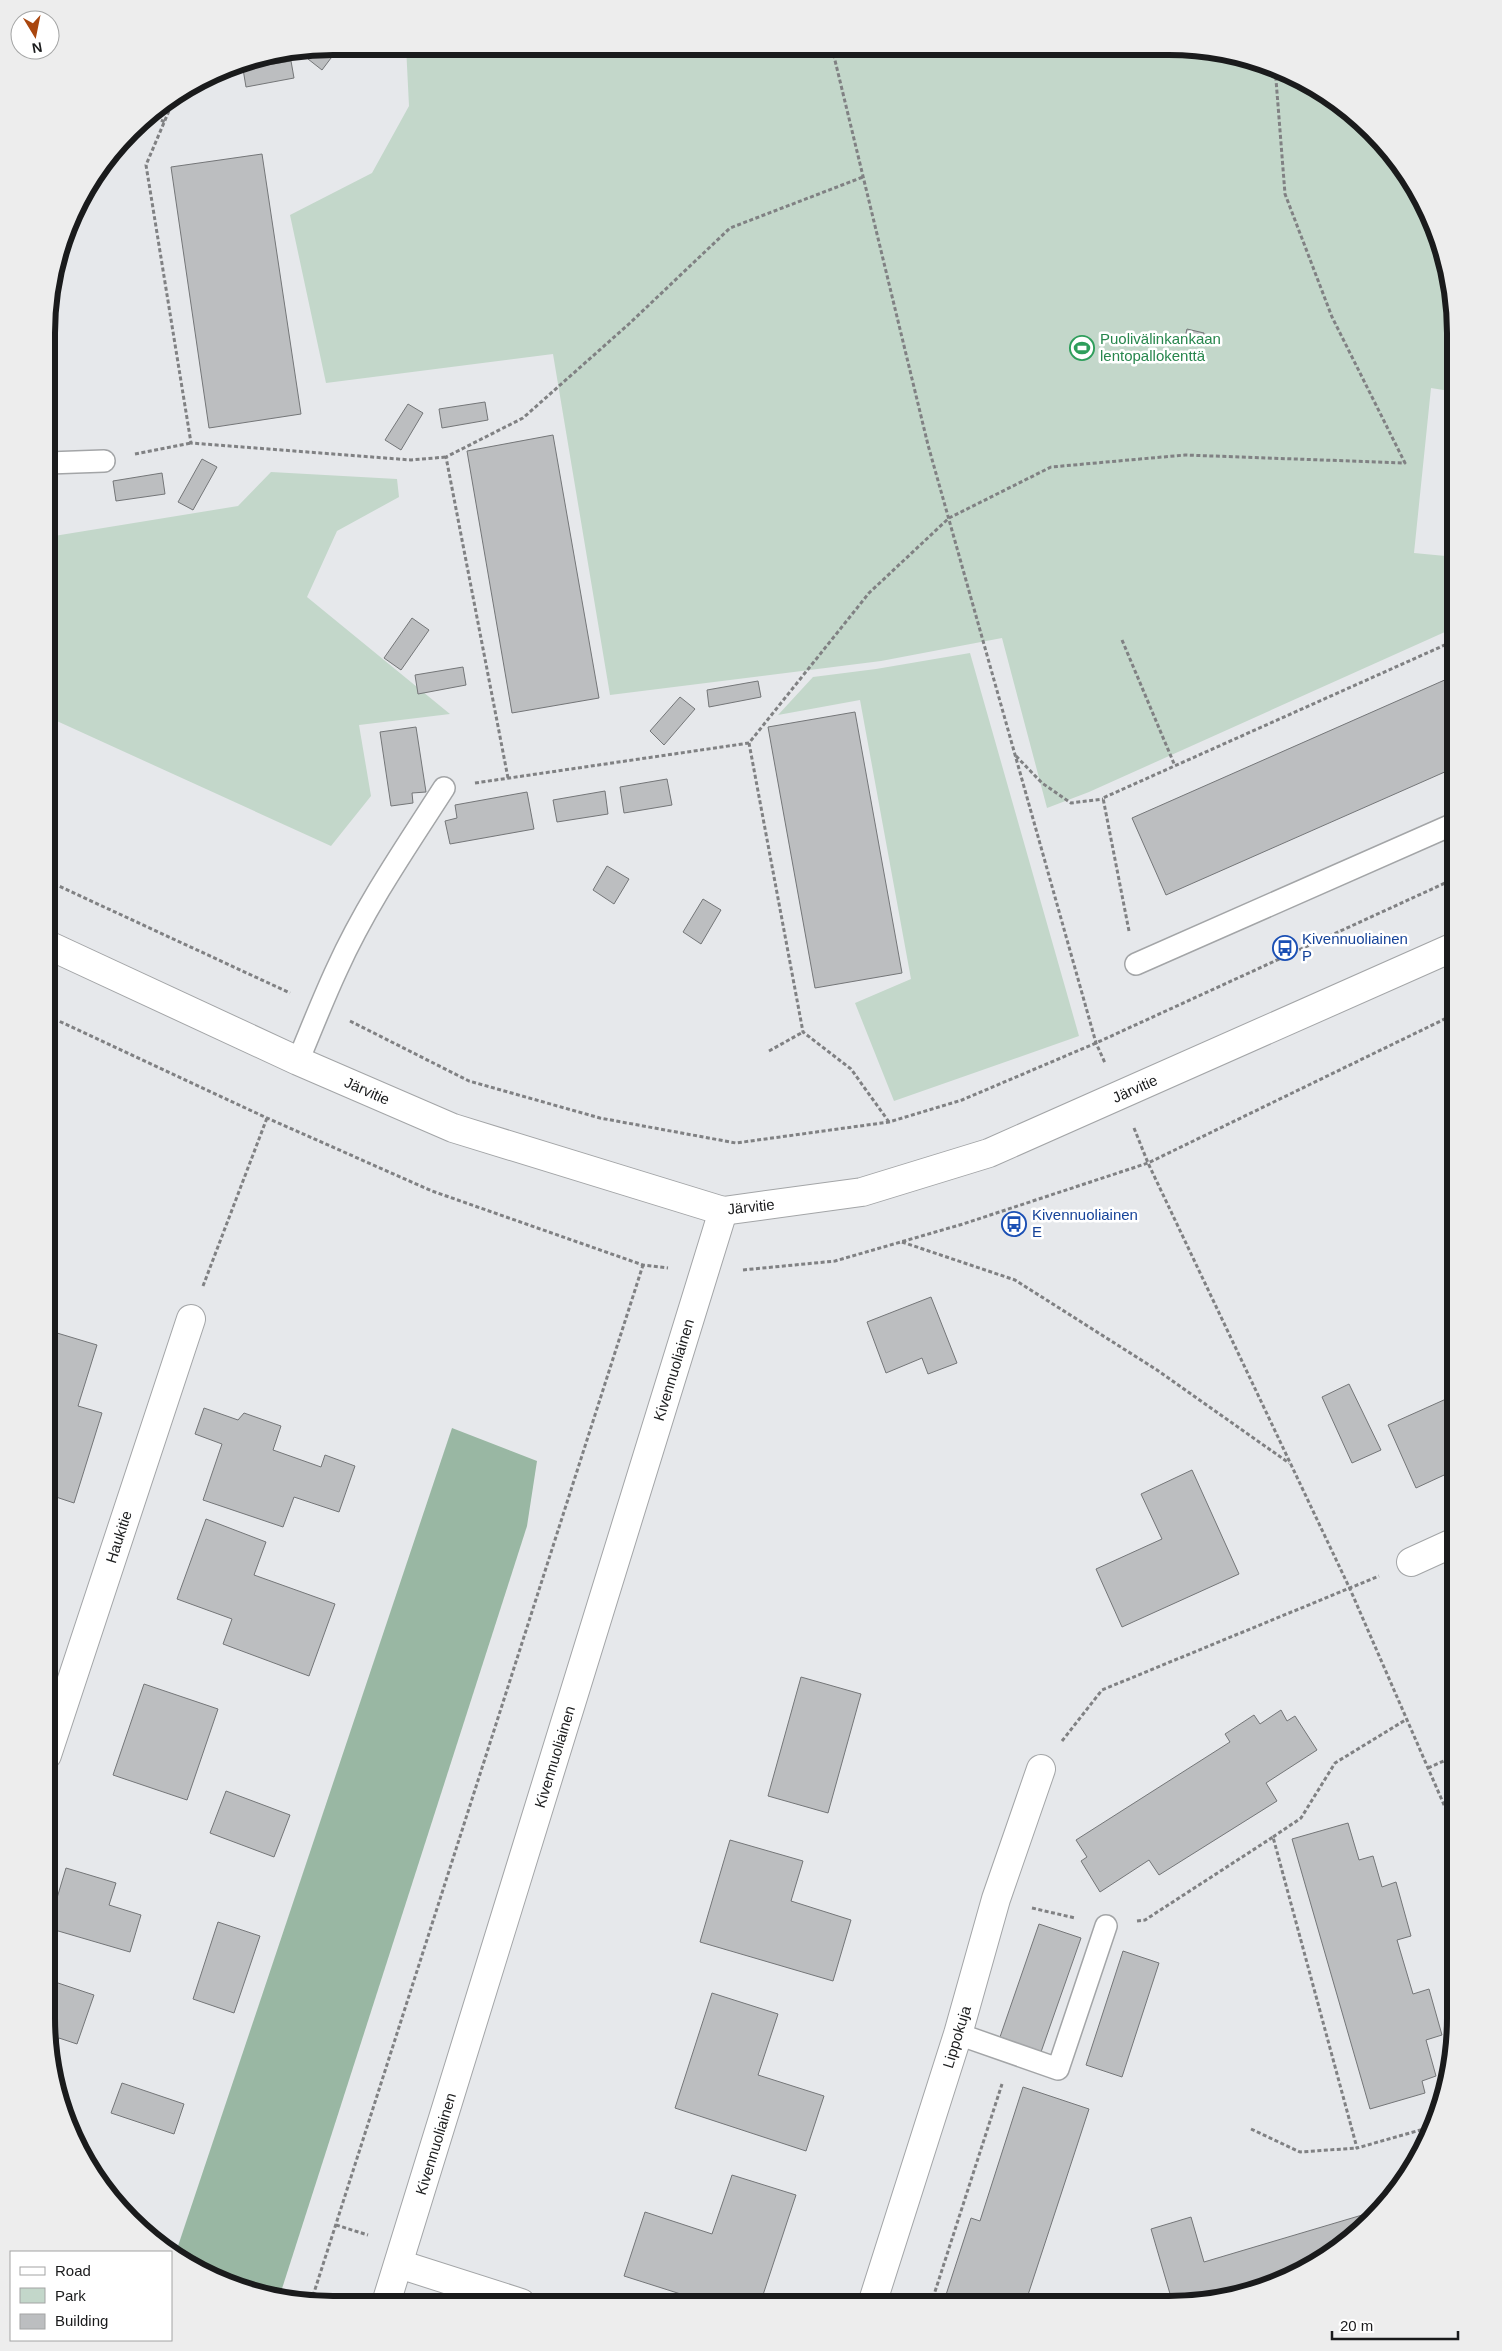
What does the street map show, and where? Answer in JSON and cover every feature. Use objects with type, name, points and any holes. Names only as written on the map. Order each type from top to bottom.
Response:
[{"type":"street","name":"Järvitie","points":[[55,948],[298,1061],[453,1128],[724,1211],[862,1192],[989,1154],[1447,950]]},
{"type":"street","name":"Kivennuoliainen","points":[[388,2296],[724,1211]]},
{"type":"street","name":"Haukitie","points":[[55,1731],[191,1319]]},
{"type":"street","points":[[1411,1562],[1447,1546]]},
{"type":"street","name":"Lippokuja","points":[[875,2296],[958,2034],[996,1899],[1041,1769]]},
{"type":"street","points":[[399,2264],[499,2296]]},
{"type":"lane","points":[[55,463],[104,461]]},
{"type":"lane","points":[[298,1061],[338,968],[386,878],[444,788]]},
{"type":"lane","points":[[1136,964],[1447,827]]},
{"type":"lane","points":[[958,2034],[1058,2069],[1106,1926]]},
{"type":"path","points":[[444,788],[749,743],[869,593],[949,518],[1051,467],[1185,455],[1405,463],[1332,317],[1285,194],[1276,76]]},
{"type":"path","points":[[170,108],[146,165],[191,443]]},
{"type":"path","points":[[157,118],[165,122]]},
{"type":"path","points":[[104,461],[191,443],[411,460],[446,457],[523,418],[630,323],[730,228],[863,177]]},
{"type":"path","points":[[446,457],[508,778]]},
{"type":"path","points":[[1122,640],[1175,766]]},
{"type":"path","points":[[1016,756],[1042,783],[1071,803],[1088,803],[1103,799],[1447,644]]},
{"type":"path","points":[[749,743],[803,1032],[851,1069],[889,1122]]},
{"type":"path","points":[[1103,799],[1136,964]]},
{"type":"path","points":[[55,884],[321,1007],[469,1081],[600,1118],[736,1143],[889,1122],[962,1100],[1096,1043],[1447,882]]},
{"type":"path","points":[[55,1019],[267,1118],[432,1191],[643,1265],[703,1274],[835,1261],[901,1242],[1148,1163],[1447,1018]]},
{"type":"path","points":[[769,1051],[803,1032]]},
{"type":"path","points":[[191,1319],[267,1118]]},
{"type":"path","points":[[901,1242],[1015,1280],[1157,1370],[1290,1463]]},
{"type":"path","points":[[313,2295],[643,1265]]},
{"type":"path","points":[[1041,1769],[1102,1690],[1350,1589]]},
{"type":"path","points":[[996,1899],[1106,1926],[1145,1920],[1301,1818],[1335,1763],[1407,1719]]},
{"type":"path","points":[[1428,1768],[1447,1760]]},
{"type":"path","points":[[1273,1837],[1357,2148]]},
{"type":"path","points":[[933,2296],[1012,2054]]},
{"type":"path","points":[[1251,2129],[1300,2152],[1357,2148],[1423,2129]]},
{"type":"green space","points":[[406,55],[1169,55],[1205,57],[1241,64],[1275,76],[1308,92],[1352,124],[1389,164],[1410,194],[1426,227],[1438,261],[1445,297],[1447,391],[1431,388],[1414,553],[1447,556],[1447,631],[1089,792],[1047,808],[1002,638],[881,661],[610,695],[553,354],[326,383],[290,215],[372,173],[409,106]]},
{"type":"green space","points":[[271,472],[397,479],[399,497],[337,531],[307,597],[450,714],[359,725],[371,796],[331,846],[55,720],[55,536],[238,506]]},
{"type":"green space","points":[[970,653],[1079,1036],[894,1101],[855,1003],[911,979],[860,700],[778,715],[813,677],[876,669]]},
{"type":"green space","points":[[452,1428],[537,1461],[527,1526],[281,2291],[261,2287],[227,2275],[194,2259],[177,2248]]},
{"type":"building","points":[[333,55],[322,70],[308,59],[310,56]]},
{"type":"building","points":[[291,61],[294,78],[246,87],[243,70]]},
{"type":"building","points":[[262,154],[301,414],[209,428],[171,167]]},
{"type":"building","points":[[1187,329],[1204,333],[1202,345],[1184,341]]},
{"type":"building","points":[[485,402],[488,420],[442,428],[439,409]]},
{"type":"building","points":[[408,404],[423,413],[401,450],[385,440]]},
{"type":"building","points":[[553,435],[599,698],[512,713],[467,451]]},
{"type":"building","points":[[202,459],[217,467],[193,510],[178,502]]},
{"type":"building","points":[[162,473],[165,494],[116,501],[113,481]]},
{"type":"building","points":[[412,618],[429,630],[401,670],[384,658]]},
{"type":"building","points":[[463,667],[466,685],[418,694],[415,675]]},
{"type":"building","points":[[1447,679],[1447,771],[1166,895],[1132,818]]},
{"type":"building","points":[[758,681],[761,697],[709,707],[707,690]]},
{"type":"building","points":[[680,697],[695,709],[664,745],[650,731]]},
{"type":"building","points":[[855,712],[902,973],[815,988],[768,727]]},
{"type":"building","points":[[416,727],[426,792],[412,793],[413,803],[391,806],[380,732]]},
{"type":"building","points":[[667,779],[672,805],[624,813],[620,787]]},
{"type":"building","points":[[605,791],[608,814],[557,822],[553,800]]},
{"type":"building","points":[[527,792],[534,829],[450,844],[445,821],[457,818],[455,805]]},
{"type":"building","points":[[607,866],[629,879],[614,904],[593,890]]},
{"type":"building","points":[[703,899],[721,910],[701,944],[683,932]]},
{"type":"building","points":[[931,1297],[957,1363],[928,1374],[922,1358],[886,1373],[867,1322]]},
{"type":"building","points":[[55,1332],[97,1345],[78,1406],[102,1413],[74,1503],[55,1497]]},
{"type":"building","points":[[1349,1384],[1381,1450],[1352,1463],[1322,1397]]},
{"type":"building","points":[[1447,1399],[1447,1474],[1416,1488],[1388,1425]]},
{"type":"building","points":[[204,1408],[238,1420],[244,1413],[281,1426],[273,1450],[321,1467],[325,1455],[355,1466],[339,1512],[294,1497],[283,1527],[203,1500],[222,1444],[195,1434]]},
{"type":"building","points":[[1192,1470],[1239,1574],[1122,1627],[1096,1569],[1162,1539],[1141,1494]]},
{"type":"building","points":[[206,1519],[266,1542],[254,1575],[335,1604],[309,1676],[223,1644],[232,1619],[177,1599]]},
{"type":"building","points":[[801,1677],[861,1694],[828,1813],[768,1796]]},
{"type":"building","points":[[144,1684],[218,1709],[187,1800],[113,1775]]},
{"type":"building","points":[[1281,1710],[1287,1721],[1295,1716],[1317,1750],[1266,1783],[1277,1801],[1159,1875],[1149,1860],[1100,1892],[1081,1861],[1087,1857],[1076,1840],[1230,1742],[1225,1734],[1254,1715],[1260,1724]]},
{"type":"building","points":[[226,1791],[290,1815],[274,1857],[210,1833]]},
{"type":"building","points":[[1348,1823],[1359,1860],[1373,1856],[1382,1887],[1396,1882],[1411,1936],[1397,1940],[1413,1994],[1429,1989],[1442,2035],[1426,2040],[1436,2076],[1422,2081],[1425,2093],[1370,2109],[1292,1839]]},
{"type":"building","points":[[730,1840],[803,1861],[791,1901],[851,1920],[833,1981],[700,1942]]},
{"type":"building","points":[[66,1868],[116,1883],[109,1905],[141,1915],[130,1952],[55,1930],[55,1905]]},
{"type":"building","points":[[218,1922],[260,1936],[234,2013],[193,1999]]},
{"type":"building","points":[[1039,1924],[1081,1938],[1041,2052],[1000,2037]]},
{"type":"building","points":[[1123,1951],[1159,1963],[1122,2077],[1086,2065]]},
{"type":"building","points":[[55,1982],[94,1995],[77,2044],[59,2038],[56,2045]]},
{"type":"building","points":[[712,1993],[778,2014],[758,2075],[824,2096],[806,2151],[675,2108]]},
{"type":"building","points":[[122,2083],[184,2104],[174,2134],[111,2113]]},
{"type":"building","points":[[1023,2087],[1089,2109],[1028,2296],[946,2296],[971,2218],[980,2221]]},
{"type":"building","points":[[732,2175],[796,2195],[763,2296],[687,2296],[624,2276],[645,2212],[712,2234]]},
{"type":"building","points":[[1365,2214],[1352,2227],[1323,2249],[1292,2267],[1241,2287],[1205,2294],[1171,2296],[1151,2229],[1191,2217],[1204,2262]]},
{"type":"place","name":"Puolivälinkankaan lentopallokenttä","points":[[1082,348]]},
{"type":"place","name":"Kivennuoliainen P","points":[[1285,948]]},
{"type":"place","name":"Kivennuoliainen E","points":[[1014,1224]]}]
